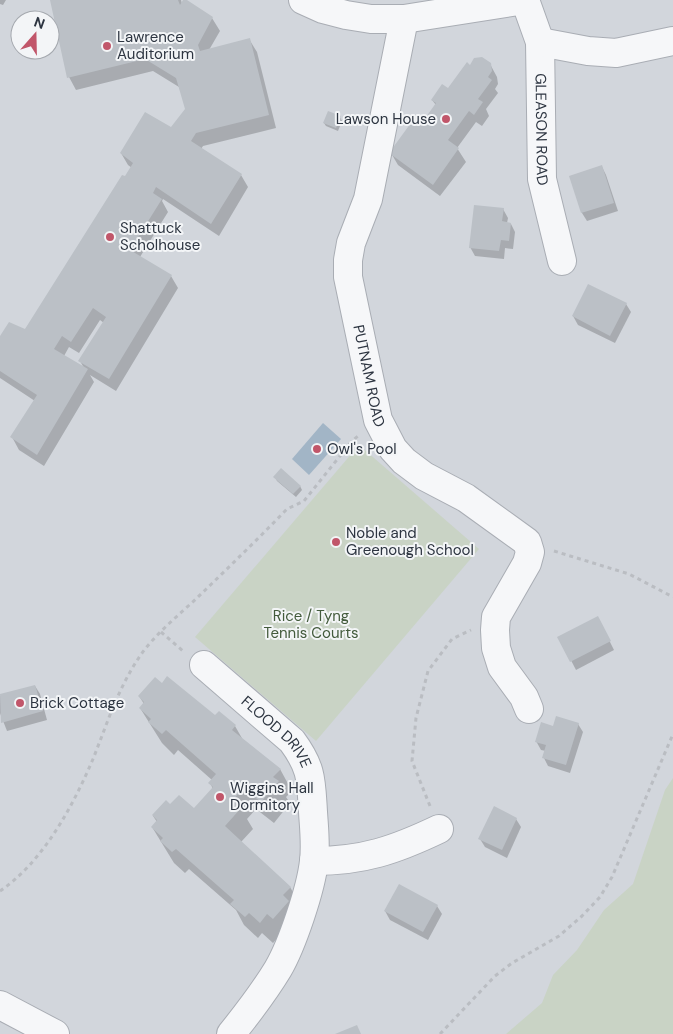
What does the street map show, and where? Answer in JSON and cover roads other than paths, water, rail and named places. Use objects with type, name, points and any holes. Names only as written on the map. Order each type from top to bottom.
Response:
[{"type":"lane","points":[[303,0],[323,9],[371,19],[404,19],[525,0]]},
{"type":"lane","name":"GLEASON ROAD","points":[[525,0],[540,42],[542,179],[562,261]]},
{"type":"lane","name":"PUTNAM ROAD","points":[[404,19],[368,199],[351,243],[348,277],[378,420],[393,449],[404,461],[424,476],[466,498],[527,542],[530,552],[527,563],[496,617],[495,630],[496,648],[502,667],[524,697],[529,709]]},
{"type":"lane","points":[[540,42],[588,51],[616,52],[673,41]]},
{"type":"lane","name":"FLOOD DRIVE","points":[[204,665],[292,741],[302,755],[309,769],[315,836],[314,861],[305,899],[279,967],[259,998],[231,1034]]},
{"type":"lane","points":[[314,861],[339,861],[379,854],[411,843],[439,829]]},
{"type":"lane","points":[[0,1005],[55,1034]]},
{"type":"water","name":"Owl's Pool","points":[[323,423],[341,439],[309,475],[292,459]]},
{"type":"place","name":"Lawrence Auditorium","points":[[107,46]]},
{"type":"place","name":"Lawson House","points":[[446,119]]},
{"type":"place","name":"Shattuck Scholhouse","points":[[110,237]]},
{"type":"place","name":"Owl's Pool","points":[[317,449]]},
{"type":"place","name":"Noble and Greenough School","points":[[336,542]]},
{"type":"place","name":"Brick Cottage","points":[[20,703]]},
{"type":"place","name":"Wiggins Hall Dormitory","points":[[220,797]]},
{"type":"park label","name":"Rice / Tyng Tennis Courts","points":[[311,624]]}]
